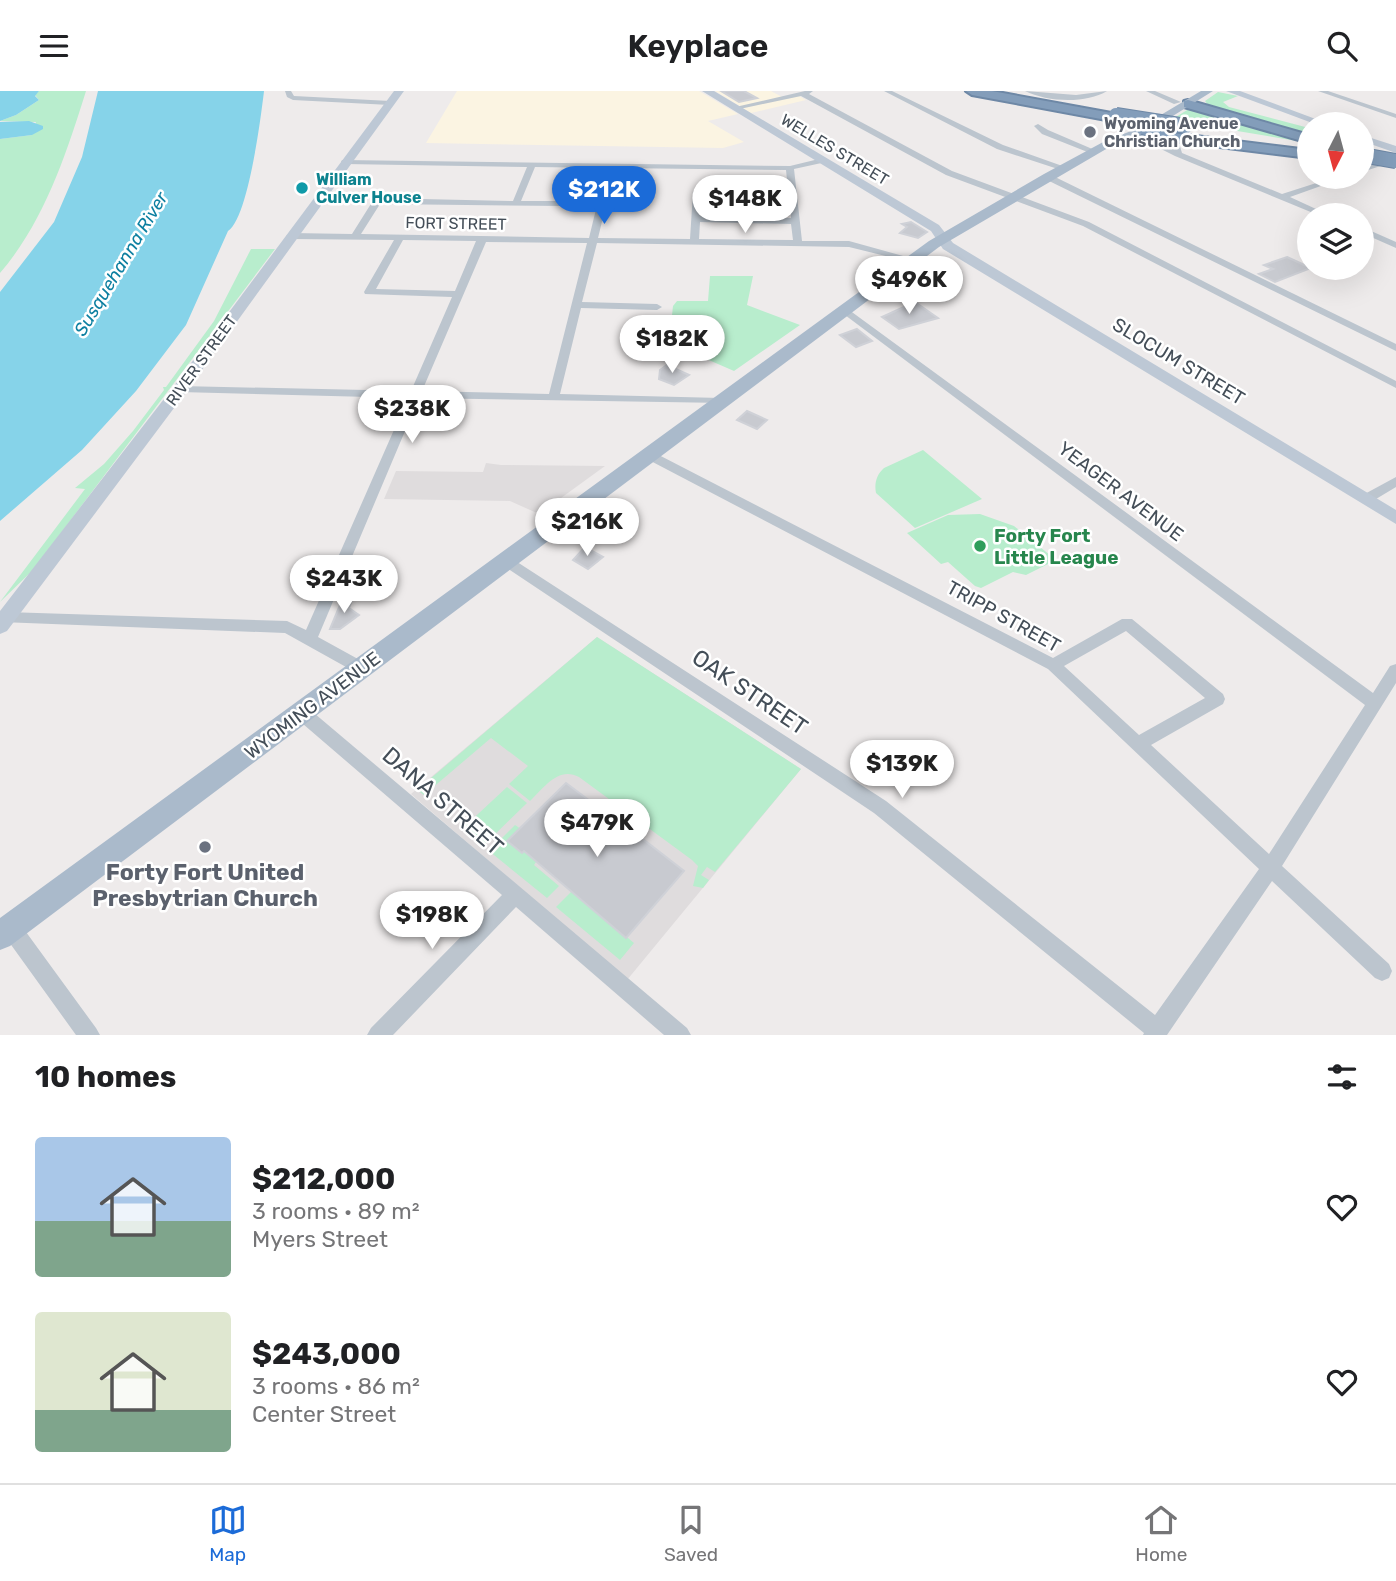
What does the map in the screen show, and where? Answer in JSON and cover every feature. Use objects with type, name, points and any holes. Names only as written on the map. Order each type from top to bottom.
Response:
[{"type":"highway","points":[[972,91],[1297,148]]},
{"type":"highway","points":[[986,91],[1117,117]]},
{"type":"highway","points":[[1201,93],[1201,104],[1213,112]]},
{"type":"highway","points":[[1183,103],[1297,136]]},
{"type":"highway","points":[[1139,127],[1163,136]]},
{"type":"highway","points":[[1125,138],[1163,136],[1297,149]]},
{"type":"highway","points":[[1374,155],[1396,162]]},
{"type":"highway","points":[[1374,159],[1396,162]]},
{"type":"main road","name":"WYOMING AVENUE","points":[[5,932],[942,238],[1201,93]]},
{"type":"main road","name":"WYOMING AVENUE","points":[[1109,143],[1125,138],[1139,127]]},
{"type":"street","points":[[341,99],[346,91]]},
{"type":"street","name":"RIVER STREET","points":[[3,622],[180,389],[398,91]]},
{"type":"street","name":"WELLES STREET","points":[[707,91],[935,228],[942,238]]},
{"type":"street","points":[[736,108],[815,91]]},
{"type":"street","points":[[887,91],[995,145],[1064,168]]},
{"type":"street","points":[[1028,91],[1062,98],[1084,98],[1104,91]]},
{"type":"street","points":[[1046,91],[1062,98]]},
{"type":"street","points":[[1149,91],[1183,103]]},
{"type":"street","points":[[1231,91],[1297,114]]},
{"type":"street","points":[[1321,91],[1396,116]]},
{"type":"street","points":[[289,94],[390,103]]},
{"type":"street","points":[[803,94],[949,173],[1086,224],[1396,385]]},
{"type":"street","points":[[1038,126],[1045,132],[1093,152]]},
{"type":"street","points":[[1374,142],[1396,150]]},
{"type":"street","points":[[1178,154],[1297,203]]},
{"type":"street","points":[[345,162],[790,168],[823,160]]},
{"type":"street","points":[[1374,167],[1396,162]]},
{"type":"street","points":[[516,203],[532,165]]},
{"type":"street","points":[[554,397],[611,166]]},
{"type":"street","points":[[790,168],[798,243]]},
{"type":"street","points":[[1048,177],[1396,348]]},
{"type":"street","points":[[1282,197],[1306,189]]},
{"type":"street","points":[[694,242],[697,192]]},
{"type":"street","points":[[355,237],[377,201],[561,204]]},
{"type":"street","points":[[695,219],[795,221]]},
{"type":"street","points":[[1374,235],[1396,245]]},
{"type":"street","name":"FORT STREET","points":[[291,236],[849,244],[911,261]]},
{"type":"street","points":[[400,237],[369,292],[458,294]]},
{"type":"street","name":"SLOCUM STREET","points":[[942,238],[948,246],[1396,518]]},
{"type":"street","points":[[310,638],[482,239]]},
{"type":"street","points":[[577,305],[657,307]]},
{"type":"street","name":"YEAGER AVENUE","points":[[845,310],[1375,702]]},
{"type":"street","points":[[180,389],[721,401]]},
{"type":"street","name":"TRIPP STREET","points":[[649,455],[1053,665],[1382,971]]},
{"type":"street","points":[[1366,499],[1396,481]]},
{"type":"street","name":"OAK STREET","points":[[506,561],[880,807],[1155,1033]]},
{"type":"street","points":[[3,622],[287,627],[361,669]]},
{"type":"street","points":[[1053,665],[1127,623],[1217,699],[1138,744]]},
{"type":"street","points":[[1155,1033],[1272,866],[1396,670]]},
{"type":"street","name":"DANA STREET","points":[[302,713],[680,1035]]},
{"type":"street","points":[[378,1035],[515,895]]},
{"type":"street","points":[[5,932],[89,1035]]},
{"type":"shaded area","points":[[457,91],[699,91],[738,114],[708,121],[744,142],[723,148],[426,143]]},
{"type":"shaded area","points":[[715,91],[771,91],[786,99],[799,96],[806,100],[751,113]]},
{"type":"shaded area","points":[[486,463],[605,466],[539,514],[510,501],[384,499],[396,471],[483,472]]},
{"type":"shaded area","points":[[597,637],[801,769],[627,980],[411,794]]},
{"type":"green space","points":[[39,91],[86,91],[52,187],[29,232],[0,273],[0,139],[32,135],[36,122],[0,121],[16,115],[39,100],[35,95]]},
{"type":"green space","points":[[1218,92],[1238,96],[1223,102],[1229,107],[1297,125],[1297,133],[1211,109],[1205,101]]},
{"type":"green space","points":[[1192,107],[1297,141],[1171,120]]},
{"type":"green space","points":[[251,249],[275,249],[33,570],[0,602],[85,489],[75,488],[104,464],[133,431],[214,321]]},
{"type":"green space","points":[[710,276],[753,276],[747,305],[800,325],[734,371],[688,351],[705,338],[676,330],[671,325],[673,306],[677,301],[708,301]]},
{"type":"green space","points":[[923,450],[982,499],[915,528],[876,493],[875,486],[884,468]]},
{"type":"green space","name":"Forty Fort Little League","points":[[980,514],[1014,526],[1056,560],[1026,575],[1013,572],[981,588],[975,586],[948,562],[941,564],[907,533],[948,515]]},
{"type":"green space","points":[[597,637],[801,769],[715,872],[707,867],[701,875],[709,880],[703,888],[693,886],[698,866],[692,860],[579,777],[571,774],[558,776],[530,801],[509,784],[528,766],[491,738],[424,795],[417,790]]},
{"type":"green space","points":[[507,787],[527,803],[483,846],[463,828]]},
{"type":"green space","points":[[515,825],[521,829],[522,853],[524,851],[536,862],[534,865],[559,886],[547,898],[489,851]]},
{"type":"green space","points":[[572,891],[634,943],[620,960],[556,907]]},
{"type":"water","points":[[0,91],[39,91],[35,96],[39,100],[16,115],[0,121]]},
{"type":"water","name":"Susquehanna River","points":[[98,91],[264,91],[257,144],[247,188],[242,208],[228,231],[186,325],[136,391],[82,450],[0,521],[0,292],[54,222],[82,157]]},
{"type":"water","points":[[29,121],[43,126],[43,129],[32,135],[0,139],[0,122]]},
{"type":"building","points":[[721,91],[744,91],[757,98],[739,102]]},
{"type":"building","points":[[911,222],[927,232],[918,238],[900,233],[907,227],[902,224]]},
{"type":"building","points":[[1287,257],[1297,262],[1297,273],[1275,282],[1259,274],[1273,269],[1264,265]]},
{"type":"building","points":[[915,302],[938,318],[899,329],[882,317]]},
{"type":"building","points":[[857,329],[872,341],[856,347],[840,335]]},
{"type":"building","points":[[667,365],[689,375],[674,385],[659,379],[660,370]]},
{"type":"building","points":[[747,411],[767,420],[757,429],[737,420]]},
{"type":"building","points":[[585,547],[603,557],[588,569],[573,560]]},
{"type":"building","points":[[342,600],[352,600],[349,608],[359,615],[340,629],[330,629]]},
{"type":"building","points":[[566,783],[684,871],[626,938],[524,851],[522,853],[507,841]]},
{"type":"place","name":"Wyoming Avenue Christian Church","points":[[1090,132]]},
{"type":"place","name":"William Culver House","points":[[302,188]]},
{"type":"place","name":"Forty Fort Little League","points":[[980,546]]},
{"type":"place","name":"Forty Fort United Presbytrian Church","points":[[205,847]]}]
